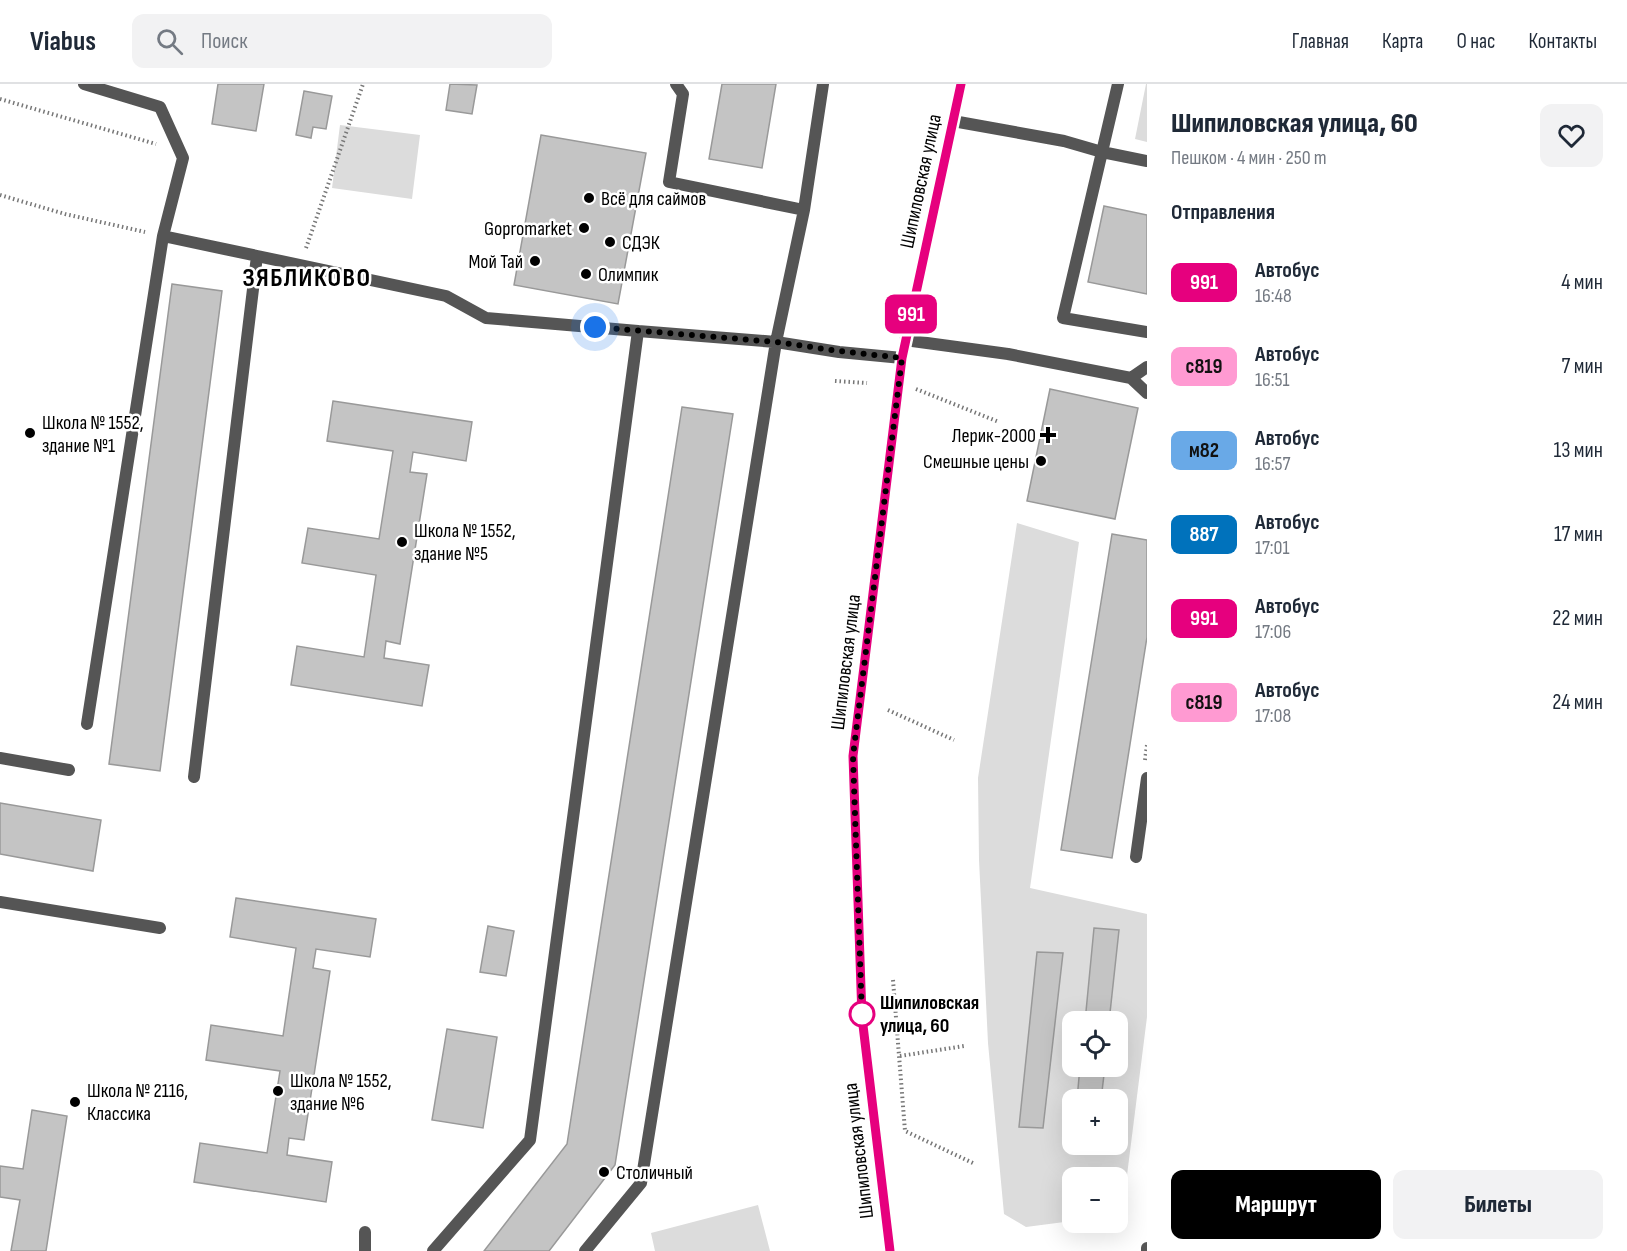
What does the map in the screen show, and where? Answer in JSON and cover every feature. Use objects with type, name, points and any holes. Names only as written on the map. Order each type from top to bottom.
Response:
[{"type":"street","points":[[84,84],[160,107],[183,158],[163,236],[87,724]]},
{"type":"street","points":[[676,84],[683,94],[669,182],[804,210]]},
{"type":"street","points":[[585,1251],[641,1183],[776,342],[804,210],[823,84]]},
{"type":"street","name":"Шипиловская улица","points":[[890,1251],[862,1017],[853,756],[902,358],[961,84]]},
{"type":"street","points":[[1118,84],[1063,318],[1147,332]]},
{"type":"street","points":[[953,121],[1064,141],[1147,161]]},
{"type":"street","points":[[163,236],[446,296],[486,318],[776,342],[902,358]]},
{"type":"street","points":[[194,777],[257,256]]},
{"type":"street","points":[[433,1251],[530,1140],[638,332]]},
{"type":"street","points":[[905,340],[1008,354],[1131,378],[1147,393]]},
{"type":"street","points":[[1131,378],[1147,367]]},
{"type":"street","points":[[0,758],[69,770]]},
{"type":"street","points":[[1136,857],[1147,778]]},
{"type":"street","points":[[0,902],[160,928]]},
{"type":"street","points":[[364,1251],[365,1232]]},
{"type":"path","points":[[300,265],[363,84]]},
{"type":"path","points":[[0,99],[180,150]]},
{"type":"path","points":[[0,195],[65,214],[163,236]]},
{"type":"path","points":[[835,381],[867,383]]},
{"type":"path","points":[[916,389],[999,422]]},
{"type":"path","points":[[888,710],[954,740]]},
{"type":"path","points":[[893,980],[905,1131],[975,1164]]},
{"type":"path","points":[[899,1056],[964,1046]]},
{"type":"shaded area","points":[[1147,84],[1147,142],[1135,139]]},
{"type":"shaded area","points":[[340,125],[420,135],[412,199],[332,188]]},
{"type":"shaded area","points":[[1017,523],[1079,542],[1030,888],[1147,914],[1147,1017],[1128,1167],[1062,1167],[1062,1222],[1026,1227],[1004,1214],[988,1043],[979,860],[978,778]]},
{"type":"shaded area","points":[[758,1205],[770,1251],[655,1251],[651,1233]]},
{"type":"building","points":[[218,84],[264,84],[256,131],[212,124]]},
{"type":"building","points":[[450,84],[477,85],[472,114],[446,110]]},
{"type":"building","points":[[722,84],[776,84],[762,168],[709,159]]},
{"type":"building","points":[[304,91],[332,96],[326,129],[313,127],[311,138],[296,135]]},
{"type":"building","points":[[541,135],[646,153],[618,304],[514,285]]},
{"type":"building","points":[[1104,206],[1147,215],[1147,294],[1088,282]]},
{"type":"building","points":[[172,284],[222,291],[160,771],[109,764]]},
{"type":"building","points":[[1050,389],[1138,408],[1115,519],[1027,501]]},
{"type":"building","points":[[333,401],[472,422],[466,461],[413,452],[410,472],[427,474],[400,644],[386,641],[384,658],[429,665],[422,706],[291,685],[297,646],[364,657],[376,575],[302,563],[308,528],[379,539],[393,451],[327,441]]},
{"type":"building","points":[[682,407],[733,414],[615,1165],[549,1251],[484,1251],[567,1144]]},
{"type":"building","points":[[1112,534],[1147,540],[1147,637],[1112,858],[1061,850]]},
{"type":"building","points":[[0,803],[101,820],[93,871],[0,854]]},
{"type":"building","points":[[236,898],[376,919],[370,957],[316,949],[313,968],[330,971],[304,1140],[289,1138],[287,1155],[332,1162],[326,1202],[194,1182],[200,1143],[267,1153],[280,1071],[206,1060],[211,1025],[283,1036],[296,948],[230,937]]},
{"type":"building","points":[[488,926],[514,931],[506,976],[480,972]]},
{"type":"building","points":[[1094,928],[1119,930],[1110,1011],[1086,1011]]},
{"type":"building","points":[[1037,952],[1063,953],[1043,1128],[1019,1127]]},
{"type":"building","points":[[447,1029],[497,1037],[483,1128],[432,1120]]},
{"type":"building","points":[[1079,1077],[1104,1077],[1102,1089],[1078,1089]]},
{"type":"building","points":[[32,1110],[67,1116],[46,1251],[11,1251],[20,1200],[0,1197],[0,1166],[23,1169]]},
{"type":"bus line","name":"991","points":[[890,1251],[862,1017],[853,756],[902,358],[961,84]]},
{"type":"place","name":"Всё для саймов","points":[[589,198]]},
{"type":"place","name":"Gopromarket","points":[[584,228]]},
{"type":"place","name":"СДЭК","points":[[610,242]]},
{"type":"place","name":"Мой Тай","points":[[535,261]]},
{"type":"place","name":"Олимпик","points":[[586,274]]},
{"type":"place","name":"Школа № 1552, здание №1","points":[[30,433]]},
{"type":"place","name":"Лерик-2000","points":[[1048,435]]},
{"type":"place","name":"Смешные цены","points":[[1041,461]]},
{"type":"place","name":"Школа № 1552, здание №5","points":[[402,542]]},
{"type":"place","name":"Шипиловская улица, 60","points":[[862,1014]]},
{"type":"place","name":"Школа № 1552, здание №6","points":[[278,1091]]},
{"type":"place","name":"Школа № 2116, Классика","points":[[75,1102]]},
{"type":"place","name":"Столичный","points":[[604,1172]]},
{"type":"district","name":"ЗЯБЛИКОВО","points":[[307,277]]},
{"type":"route","points":[[595,327],[776,342],[902,358],[853,756],[862,1017],[862,1014]]}]
